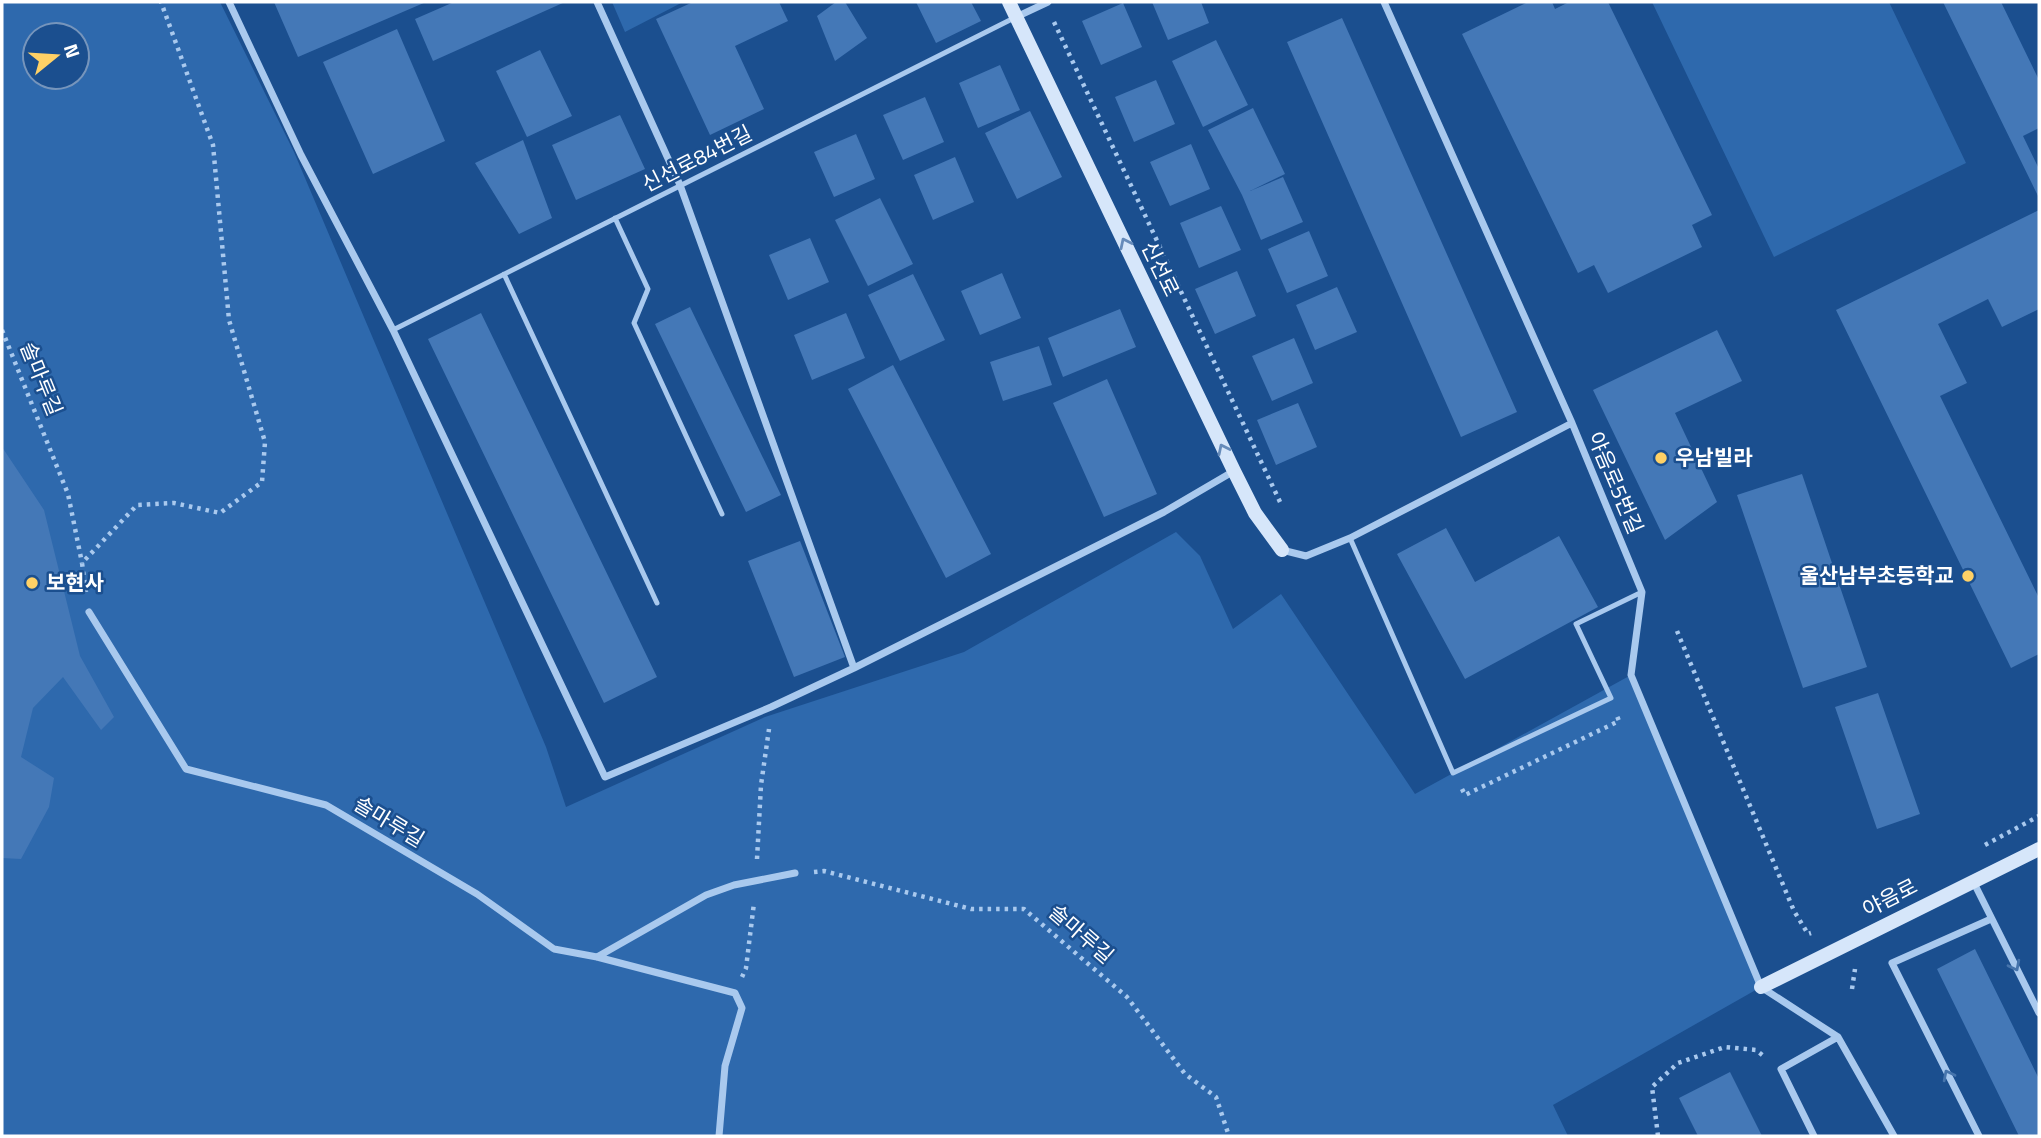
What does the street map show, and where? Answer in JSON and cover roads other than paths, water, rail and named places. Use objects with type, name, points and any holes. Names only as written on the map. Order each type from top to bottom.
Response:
[{"type":"street","points":[[229,2],[301,155],[393,330],[605,777],[854,668],[1164,513],[1234,471]]},
{"type":"street","points":[[597,2],[680,185],[854,668]]},
{"type":"street","name":"신선로","points":[[1009,2],[1234,471],[1255,513],[1282,550]]},
{"type":"street","points":[[1016,17],[1046,2]]},
{"type":"street","name":"야음로5번길","points":[[1384,2],[1572,423],[1642,592]]},
{"type":"street","points":[[1282,550],[1306,556],[1350,538],[1572,423]]},
{"type":"street","points":[[1642,592],[1631,675],[1761,987],[1838,1037],[1894,1136]]},
{"type":"street","name":"솔마루길","points":[[89,612],[186,769],[326,805],[477,894],[554,948],[735,993],[742,1008],[725,1066],[719,1136]]},
{"type":"street","name":"야음로","points":[[1761,987],[2039,849]]},
{"type":"street","points":[[597,957],[706,895],[795,873]]},
{"type":"street","points":[[1973,880],[1990,919],[2039,1013]]},
{"type":"street","points":[[1979,1136],[1892,963],[1990,919]]},
{"type":"street","points":[[1814,1136],[1781,1069],[1838,1037]]},
{"type":"lane","name":"신선로84번길","points":[[393,330],[1016,17]]},
{"type":"lane","points":[[615,218],[648,289],[634,323],[722,513]]},
{"type":"lane","points":[[504,274],[657,603]]},
{"type":"lane","points":[[1350,538],[1453,773],[1611,698],[1576,624],[1642,592]]},
{"type":"place","name":"우남빌라","points":[[1661,458]]},
{"type":"place","name":"울산남부초등학교","points":[[1968,576]]},
{"type":"place","name":"보현사","points":[[32,583]]}]
